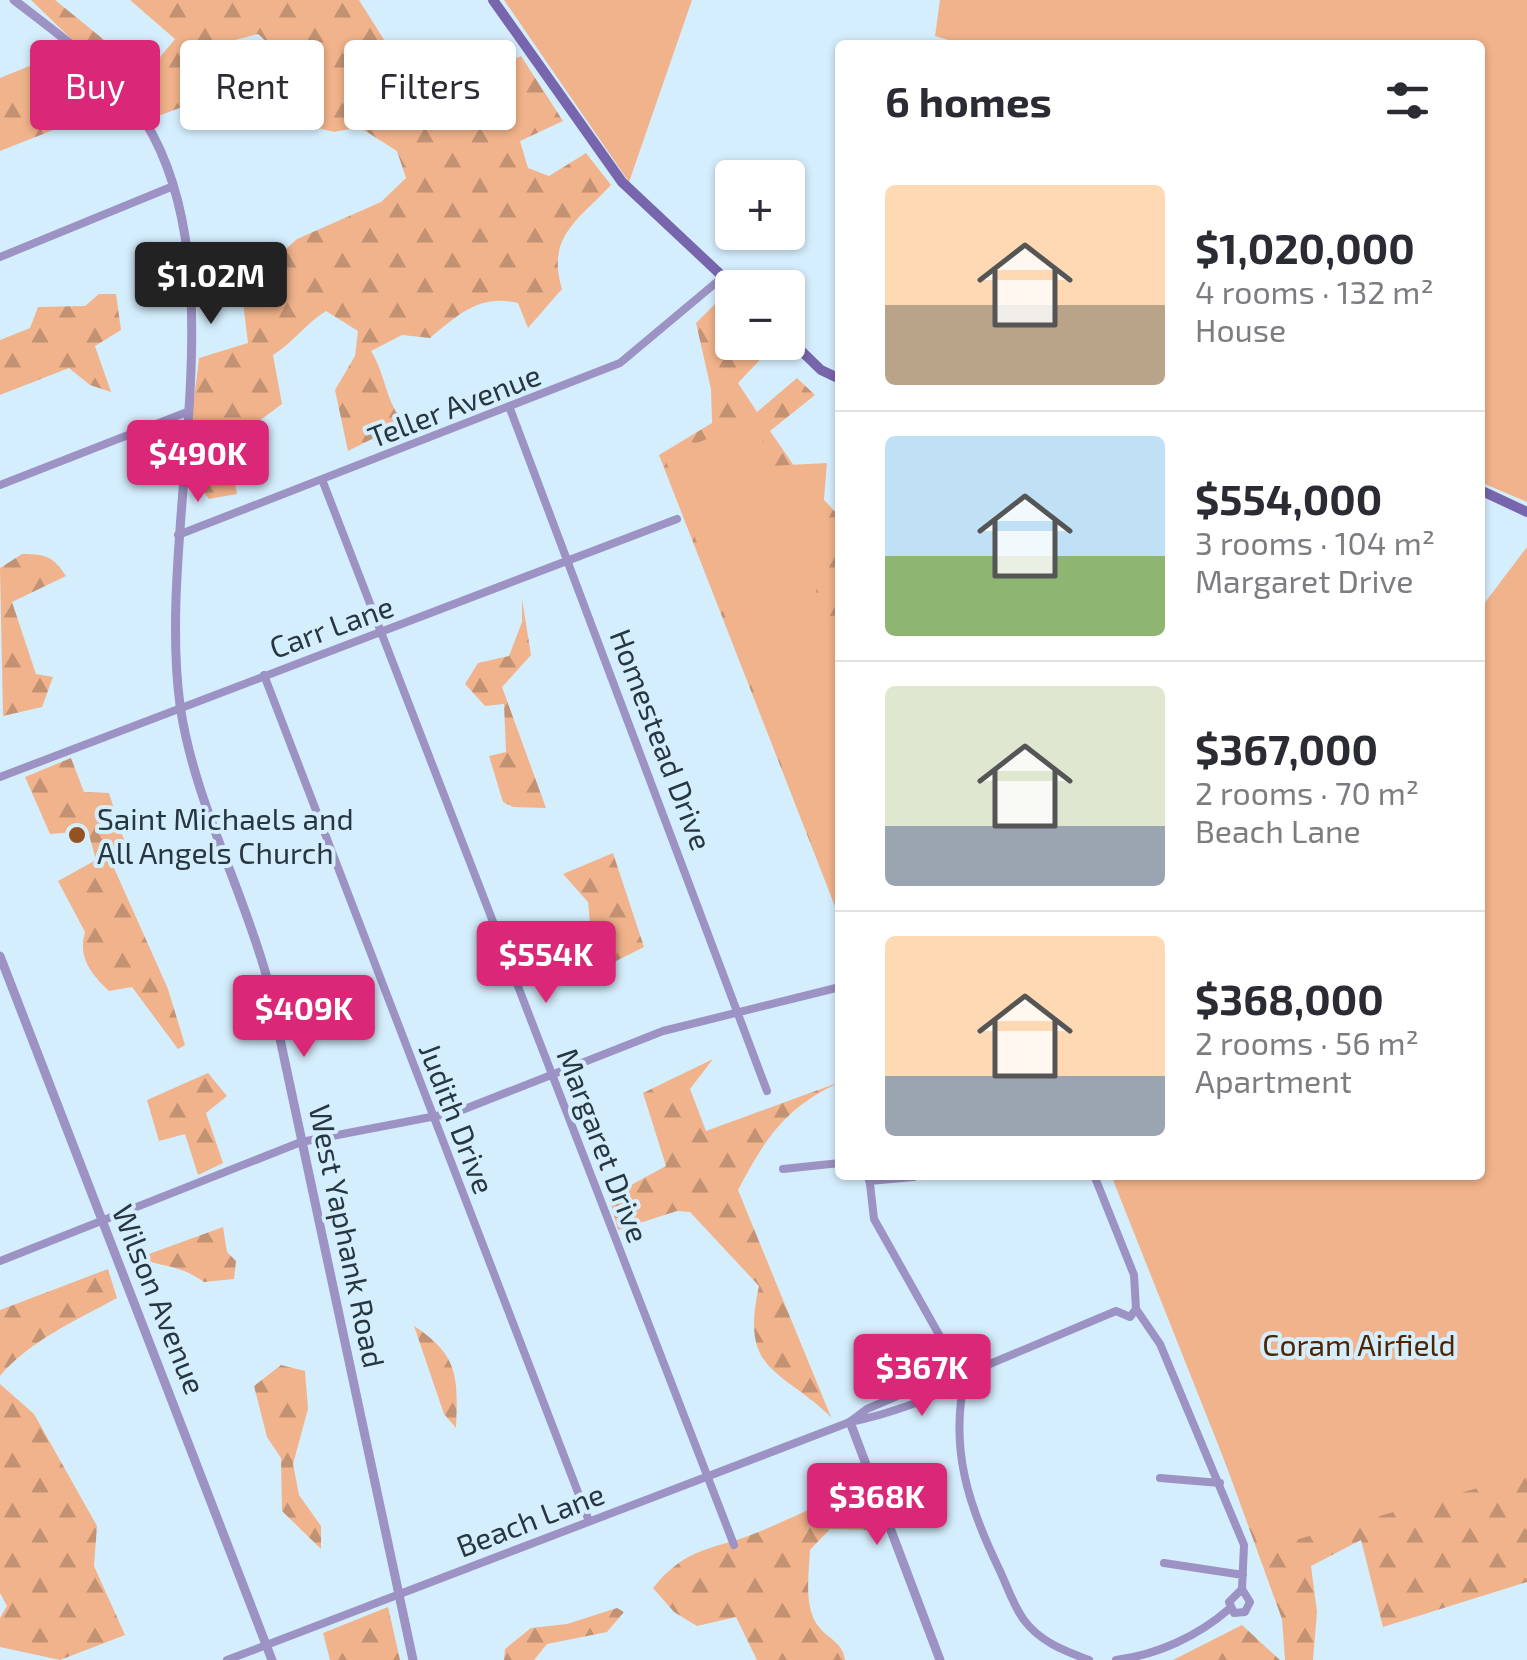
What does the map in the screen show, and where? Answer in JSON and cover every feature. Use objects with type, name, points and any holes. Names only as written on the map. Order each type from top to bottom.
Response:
[{"type":"main road","points":[[493,0],[622,182],[717,270]]},
{"type":"main road","points":[[805,354],[835,377]]},
{"type":"main road","points":[[1485,492],[1527,512]]},
{"type":"street","name":"West Yaphank Road","points":[[14,0],[94,67],[144,119],[172,186],[189,280],[193,341],[178,535],[180,708],[202,790],[254,931],[413,1660]]},
{"type":"street","points":[[0,258],[172,186]]},
{"type":"street","name":"Teller Avenue","points":[[178,535],[323,482],[620,363],[715,284]]},
{"type":"street","name":"Homestead Drive","points":[[509,406],[767,1091]]},
{"type":"street","points":[[0,485],[186,412]]},
{"type":"street","name":"Margaret Drive","points":[[323,482],[734,1545]]},
{"type":"street","name":"Carr Lane","points":[[0,777],[677,519]]},
{"type":"street","name":"Judith Drive","points":[[264,675],[590,1521]]},
{"type":"street","name":"Wilson Avenue","points":[[0,956],[272,1660]]},
{"type":"street","points":[[0,1261],[301,1142],[456,1112],[662,1031],[738,1009],[835,988]]},
{"type":"street","points":[[783,1169],[835,1164]]},
{"type":"street","points":[[869,1180],[874,1219],[951,1356],[966,1374],[958,1409],[958,1458],[991,1553],[1024,1620],[1053,1646],[1089,1660]]},
{"type":"street","points":[[1096,1180],[1134,1274],[1136,1309],[1160,1344],[1244,1545],[1242,1589],[1250,1602],[1249,1608],[1240,1613],[1229,1609]]},
{"type":"street","name":"Beach Lane","points":[[228,1660],[399,1592],[959,1384],[966,1374],[1116,1311],[1130,1317],[1136,1309]]},
{"type":"street","points":[[850,1422],[940,1660]]},
{"type":"street","points":[[1160,1478],[1220,1483]]},
{"type":"street","points":[[1164,1563],[1243,1575]]},
{"type":"street","points":[[1116,1660],[1138,1658],[1206,1629],[1229,1609],[1232,1594],[1242,1589]]},
{"type":"green space","points":[[31,0],[55,0],[104,40],[72,40]]},
{"type":"green space","points":[[130,0],[359,0],[384,40],[344,40],[344,130],[324,130],[324,40],[264,40],[258,34],[235,40],[180,40],[180,108],[160,115],[160,57],[175,39]]},
{"type":"green space","points":[[504,0],[692,0],[629,182]]},
{"type":"green space","points":[[940,0],[1527,0],[1527,502],[1485,484],[1485,40],[948,40],[935,36]]},
{"type":"green space","points":[[521,56],[563,121],[520,141],[528,168],[549,176],[586,153],[611,185],[568,231],[558,256],[562,289],[528,328],[518,303],[492,301],[470,308],[430,338],[402,335],[371,351],[404,423],[348,451],[335,390],[355,356],[358,331],[326,311],[318,316],[273,355],[282,404],[231,442],[230,462],[237,494],[209,499],[194,468],[191,450],[199,358],[248,343],[241,286],[286,275],[286,249],[297,239],[381,202],[406,178],[397,151],[364,130],[516,130],[516,58]]},
{"type":"green space","points":[[30,66],[30,130],[53,130],[0,151],[0,78]]},
{"type":"green space","points":[[99,294],[116,294],[121,330],[95,346],[111,392],[90,385],[69,368],[0,395],[0,340],[30,328],[38,307],[85,306]]},
{"type":"green space","points":[[715,304],[715,360],[760,360],[738,383],[757,412],[797,378],[815,395],[770,431],[799,473],[835,512],[835,906],[659,455],[712,423],[711,389],[696,323]]},
{"type":"green space","points":[[757,419],[769,466],[827,463],[814,618],[835,616],[835,906],[664,456]]},
{"type":"green space","name":"Coram Airfield","points":[[1527,547],[1527,1474],[1260,1550],[1113,1180],[1485,1180],[1485,602]]},
{"type":"green space","points":[[22,554],[48,558],[66,576],[12,602],[36,674],[53,677],[42,707],[3,716],[0,568]]},
{"type":"green space","points":[[522,599],[531,655],[502,687],[546,808],[513,807],[503,802],[489,756],[506,752],[504,704],[485,706],[465,684],[478,663],[509,656],[522,622]]},
{"type":"green space","points":[[71,758],[84,792],[109,793],[124,840],[110,859],[168,989],[185,1045],[178,1049],[132,987],[109,991],[91,971],[85,957],[85,932],[58,881],[96,860],[88,831],[50,834],[25,777]]},
{"type":"green space","points":[[613,853],[644,947],[610,964],[592,945],[588,902],[563,874]]},
{"type":"green space","points":[[713,1059],[690,1089],[706,1131],[835,1084],[805,1102],[779,1126],[738,1190],[831,1417],[780,1376],[759,1352],[754,1314],[759,1286],[690,1212],[677,1211],[618,1230],[609,1197],[666,1166],[643,1093]]},
{"type":"green space","points":[[208,1073],[227,1096],[206,1113],[223,1163],[198,1175],[185,1134],[159,1141],[147,1100]]},
{"type":"green space","points":[[1123,1180],[1129,1180],[1527,1422],[1527,1582],[1383,1627],[1361,1540],[1311,1566],[1317,1612],[1313,1660],[1285,1660],[1282,1619]]},
{"type":"green space","points":[[223,1227],[227,1252],[236,1261],[234,1279],[204,1282],[179,1269],[138,1258]]},
{"type":"green space","points":[[108,1269],[117,1298],[39,1342],[0,1376],[0,1310]]},
{"type":"green space","points":[[414,1326],[440,1347],[453,1369],[456,1428],[444,1414]]},
{"type":"green space","points":[[281,1365],[305,1371],[308,1409],[293,1464],[299,1495],[321,1526],[321,1549],[282,1511],[281,1458],[267,1437],[254,1386]]},
{"type":"green space","points":[[0,1384],[34,1414],[97,1526],[94,1566],[125,1635],[60,1660],[0,1647],[0,1618],[7,1606],[0,1593]]},
{"type":"green space","points":[[862,1490],[874,1530],[830,1529],[810,1550],[808,1587],[812,1615],[841,1648],[845,1660],[757,1660],[736,1617],[697,1626],[674,1612],[653,1588],[690,1556]]},
{"type":"green space","points":[[388,1607],[400,1660],[330,1660],[323,1633]]},
{"type":"green space","points":[[617,1608],[624,1612],[607,1632],[547,1644],[534,1660],[504,1660],[505,1649],[531,1628],[567,1624]]},
{"type":"green space","points":[[1242,1625],[1280,1660],[1173,1660]]},
{"type":"place","name":"Saint Michaels and All Angels Church","points":[[77,835]]}]
